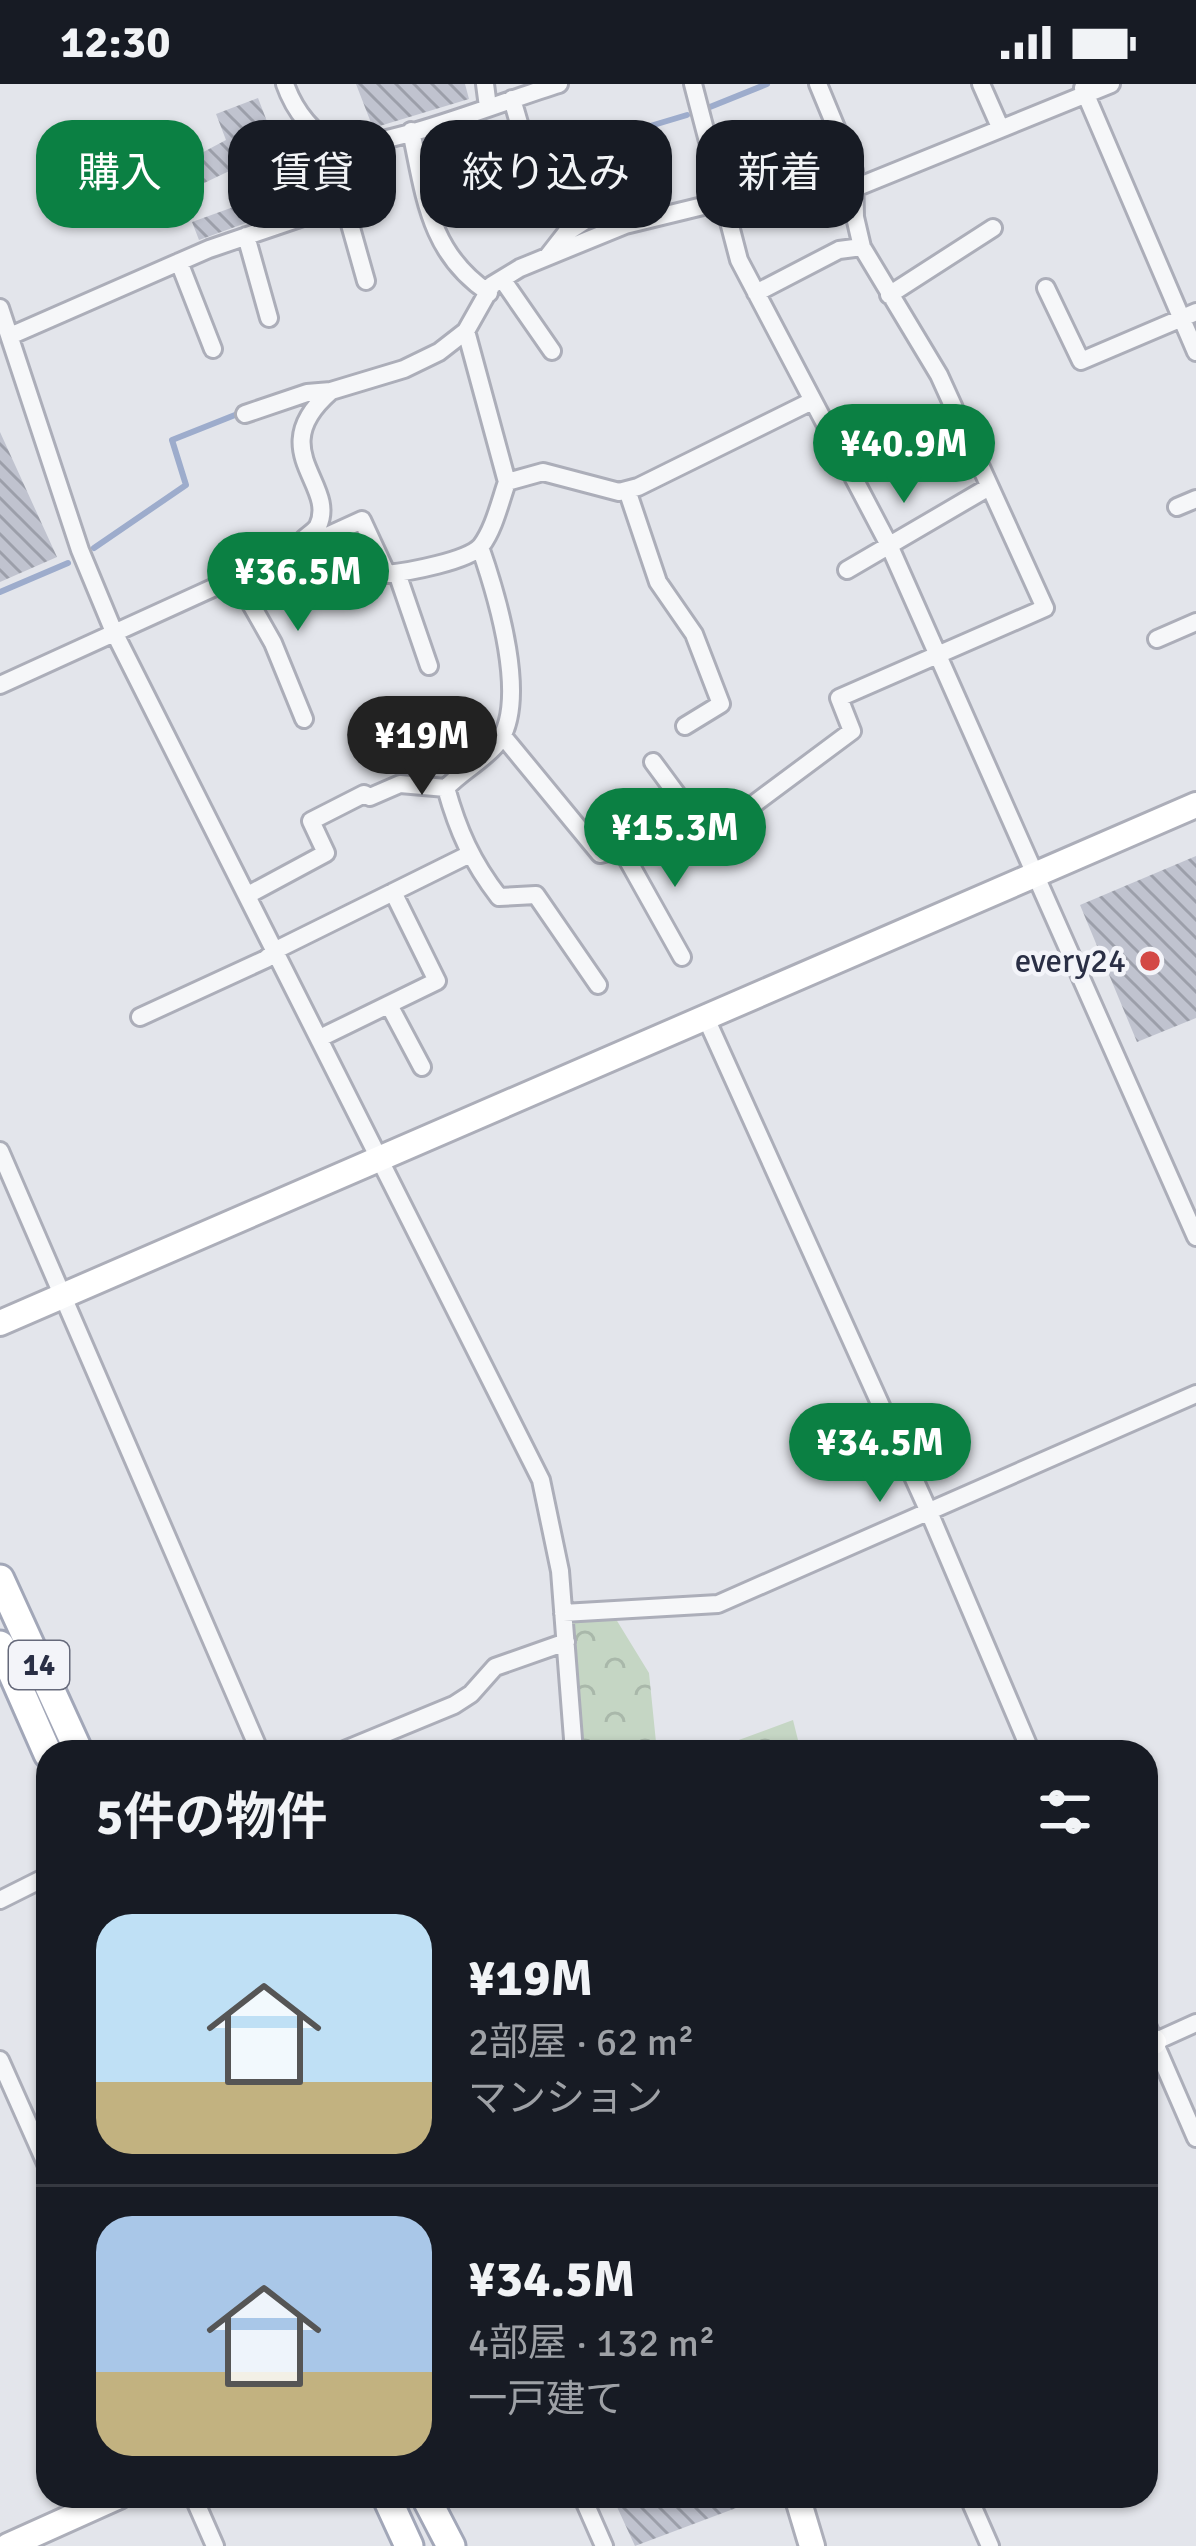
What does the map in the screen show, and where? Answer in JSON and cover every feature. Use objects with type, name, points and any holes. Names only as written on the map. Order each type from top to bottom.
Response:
[{"type":"main road","name":"14","points":[[0,1579],[74,1740]]},
{"type":"main road","name":"14","points":[[0,1645],[42,1740]]},
{"type":"main road","points":[[392,2508],[409,2546]]},
{"type":"main road","points":[[431,2508],[451,2546]]},
{"type":"street","points":[[285,84],[307,120]]},
{"type":"street","points":[[484,84],[488,106]]},
{"type":"street","points":[[396,136],[559,84]]},
{"type":"street","points":[[693,84],[702,120]]},
{"type":"street","points":[[818,84],[833,120]]},
{"type":"street","points":[[981,84],[1000,127]]},
{"type":"street","points":[[864,184],[1083,89],[1111,84]]},
{"type":"street","points":[[1083,89],[1189,315],[1196,352]]},
{"type":"street","points":[[512,99],[518,120]]},
{"type":"street","points":[[411,131],[436,233],[448,256],[495,286],[552,351]]},
{"type":"street","points":[[245,414],[404,369],[440,352],[466,331],[495,286],[547,256],[625,225],[696,207]]},
{"type":"street","points":[[10,336],[178,262],[270,228]]},
{"type":"street","points":[[351,228],[366,281]]},
{"type":"street","points":[[547,256],[574,228]]},
{"type":"street","points":[[729,228],[739,260],[889,545],[940,655],[1196,1237]]},
{"type":"street","points":[[502,735],[592,850],[600,854],[701,827],[750,807],[852,731],[838,698],[1046,608],[939,375],[862,247],[858,228]]},
{"type":"street","points":[[889,295],[993,228]]},
{"type":"street","points":[[246,236],[269,318]]},
{"type":"street","points":[[756,293],[839,250],[862,247]]},
{"type":"street","points":[[178,262],[212,349]]},
{"type":"street","points":[[1046,288],[1082,361],[1189,315]]},
{"type":"street","points":[[0,308],[80,550],[114,632],[541,1480],[560,1571],[573,1740]]},
{"type":"street","points":[[0,685],[362,520],[387,574],[472,555],[480,547],[507,482],[466,331]]},
{"type":"street","points":[[294,548],[318,526],[320,506],[301,446],[302,432],[314,406],[331,391]]},
{"type":"street","points":[[507,482],[543,472],[619,492],[627,490],[812,401]]},
{"type":"street","points":[[847,571],[989,487]]},
{"type":"street","points":[[627,490],[658,582],[694,634],[721,704],[685,727]]},
{"type":"street","points":[[1177,507],[1196,499]]},
{"type":"street","points":[[248,895],[326,853],[311,821],[364,794],[370,797],[400,784],[446,788],[498,743],[512,699],[511,676],[480,547]]},
{"type":"street","points":[[397,573],[429,666]]},
{"type":"street","points":[[236,576],[273,644],[304,719]]},
{"type":"street","points":[[1157,639],[1196,622]]},
{"type":"street","points":[[653,762],[701,827]]},
{"type":"street","points":[[446,788],[468,855],[499,898],[536,895],[598,985]]},
{"type":"street","points":[[0,1323],[1196,806]]},
{"type":"street","points":[[621,848],[682,957]]},
{"type":"street","points":[[140,1017],[266,959],[468,855]]},
{"type":"street","points":[[320,1038],[436,981],[393,892]]},
{"type":"street","points":[[388,1005],[422,1067]]},
{"type":"street","points":[[705,1016],[929,1512],[1026,1740]]},
{"type":"street","points":[[0,1151],[255,1740]]},
{"type":"street","points":[[563,1613],[718,1604],[1196,1394]]},
{"type":"street","points":[[369,1740],[454,1705],[471,1694],[495,1666],[566,1642]]},
{"type":"street","points":[[0,1900],[36,1882]]},
{"type":"street","points":[[1158,2034],[1196,2023]]},
{"type":"street","points":[[1158,2056],[1196,2138]]},
{"type":"street","points":[[0,2060],[36,2141]]},
{"type":"street","points":[[8,2546],[92,2508]]},
{"type":"street","points":[[199,2508],[215,2546]]},
{"type":"street","points":[[587,2508],[604,2546]]},
{"type":"street","points":[[801,2508],[812,2546]]},
{"type":"street","points":[[973,2508],[990,2546]]},
{"type":"green space","points":[[611,1611],[649,1673],[656,1740],[576,1740],[563,1613]]},
{"type":"green space","points":[[793,1720],[798,1740],[739,1740]]},
{"type":"building","points":[[356,84],[465,84],[469,99],[396,121],[370,120]]},
{"type":"building","points":[[258,98],[266,120],[228,120],[228,172],[204,183],[204,152],[226,140],[216,114]]},
{"type":"building","points":[[228,209],[228,228],[232,228],[199,240],[194,228],[204,228],[204,218]]},
{"type":"building","points":[[0,432],[57,557],[0,582]]},
{"type":"building","name":"every24","points":[[1196,856],[1196,1018],[1137,1042],[1080,905]]},
{"type":"building","points":[[618,2508],[736,2508],[635,2546]]},
{"type":"waterway","points":[[705,109],[767,84]]},
{"type":"waterway","points":[[670,120],[687,115]]},
{"type":"waterway","points":[[94,548],[186,485],[172,440],[235,415]]},
{"type":"waterway","points":[[0,592],[68,563]]},
{"type":"place","name":"every24","points":[[1150,961]]}]
